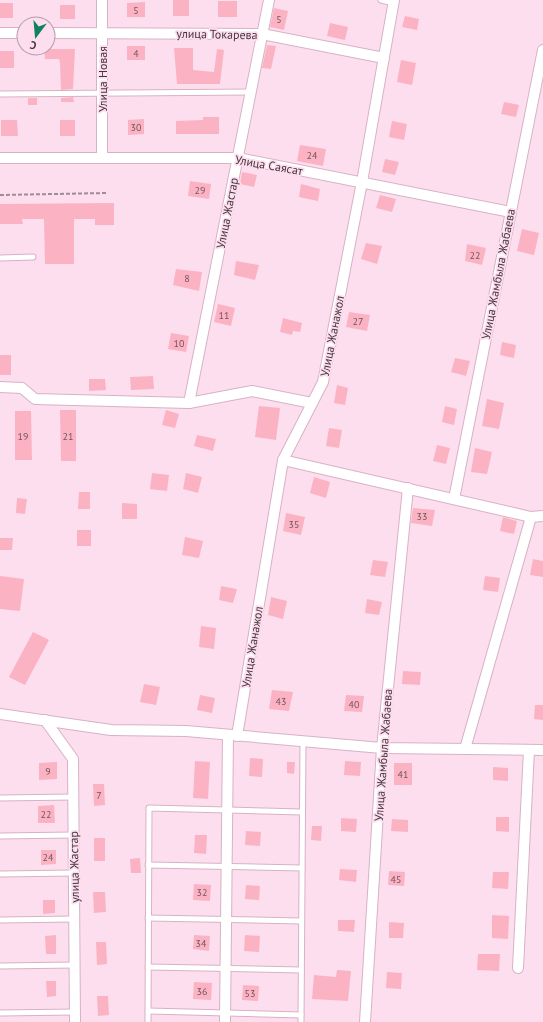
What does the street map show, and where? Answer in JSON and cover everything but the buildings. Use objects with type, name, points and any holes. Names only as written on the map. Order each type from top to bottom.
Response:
[{"type":"street","name":"Улица Новая","points":[[102,0],[102,158]]},
{"type":"street","name":"Улица Жастар","points":[[189,403],[269,0]]},
{"type":"street","name":"Улица Жанажол","points":[[225,1018],[227,810],[232,735],[283,460],[323,382],[362,182],[394,2]]},
{"type":"street","points":[[0,33],[16,33]]},
{"type":"street","name":"улица Токарева","points":[[56,33],[262,34],[384,58]]},
{"type":"street","name":"Улица Жамбыла Жабаева","points":[[454,499],[543,50]]},
{"type":"street","name":"Улица Саясат","points":[[0,158],[238,158],[511,212]]},
{"type":"street","points":[[0,387],[22,388],[35,399],[189,403],[252,391],[312,403]]},
{"type":"street","points":[[283,460],[531,517],[543,516]]},
{"type":"street","name":"Улица Жамбыла Жабаева","points":[[365,1022],[382,748],[408,488]]},
{"type":"street","points":[[465,749],[531,517]]},
{"type":"street","points":[[0,714],[111,730],[186,731],[382,748],[543,750]]},
{"type":"street","name":"улица Жастар","points":[[45,720],[73,759],[75,1017]]},
{"type":"street","points":[[518,968],[529,750]]},
{"type":"lane","points":[[381,0],[394,2]]},
{"type":"lane","points":[[0,94],[251,92]]},
{"type":"lane","points":[[0,258],[33,257]]},
{"type":"lane","points":[[301,1022],[302,741]]},
{"type":"lane","points":[[0,798],[73,797]]},
{"type":"lane","points":[[148,1022],[149,808],[302,812]]},
{"type":"lane","points":[[0,836],[73,835]]},
{"type":"lane","points":[[148,864],[302,868]]},
{"type":"lane","points":[[0,874],[74,873]]},
{"type":"lane","points":[[148,918],[302,920]]},
{"type":"lane","points":[[0,920],[74,919]]},
{"type":"lane","points":[[0,966],[75,965]]},
{"type":"lane","points":[[148,968],[301,970]]},
{"type":"lane","points":[[148,1012],[225,1018],[301,1014]]},
{"type":"lane","points":[[0,1013],[75,1017]]},
{"type":"path","points":[[0,194],[108,193]]}]
